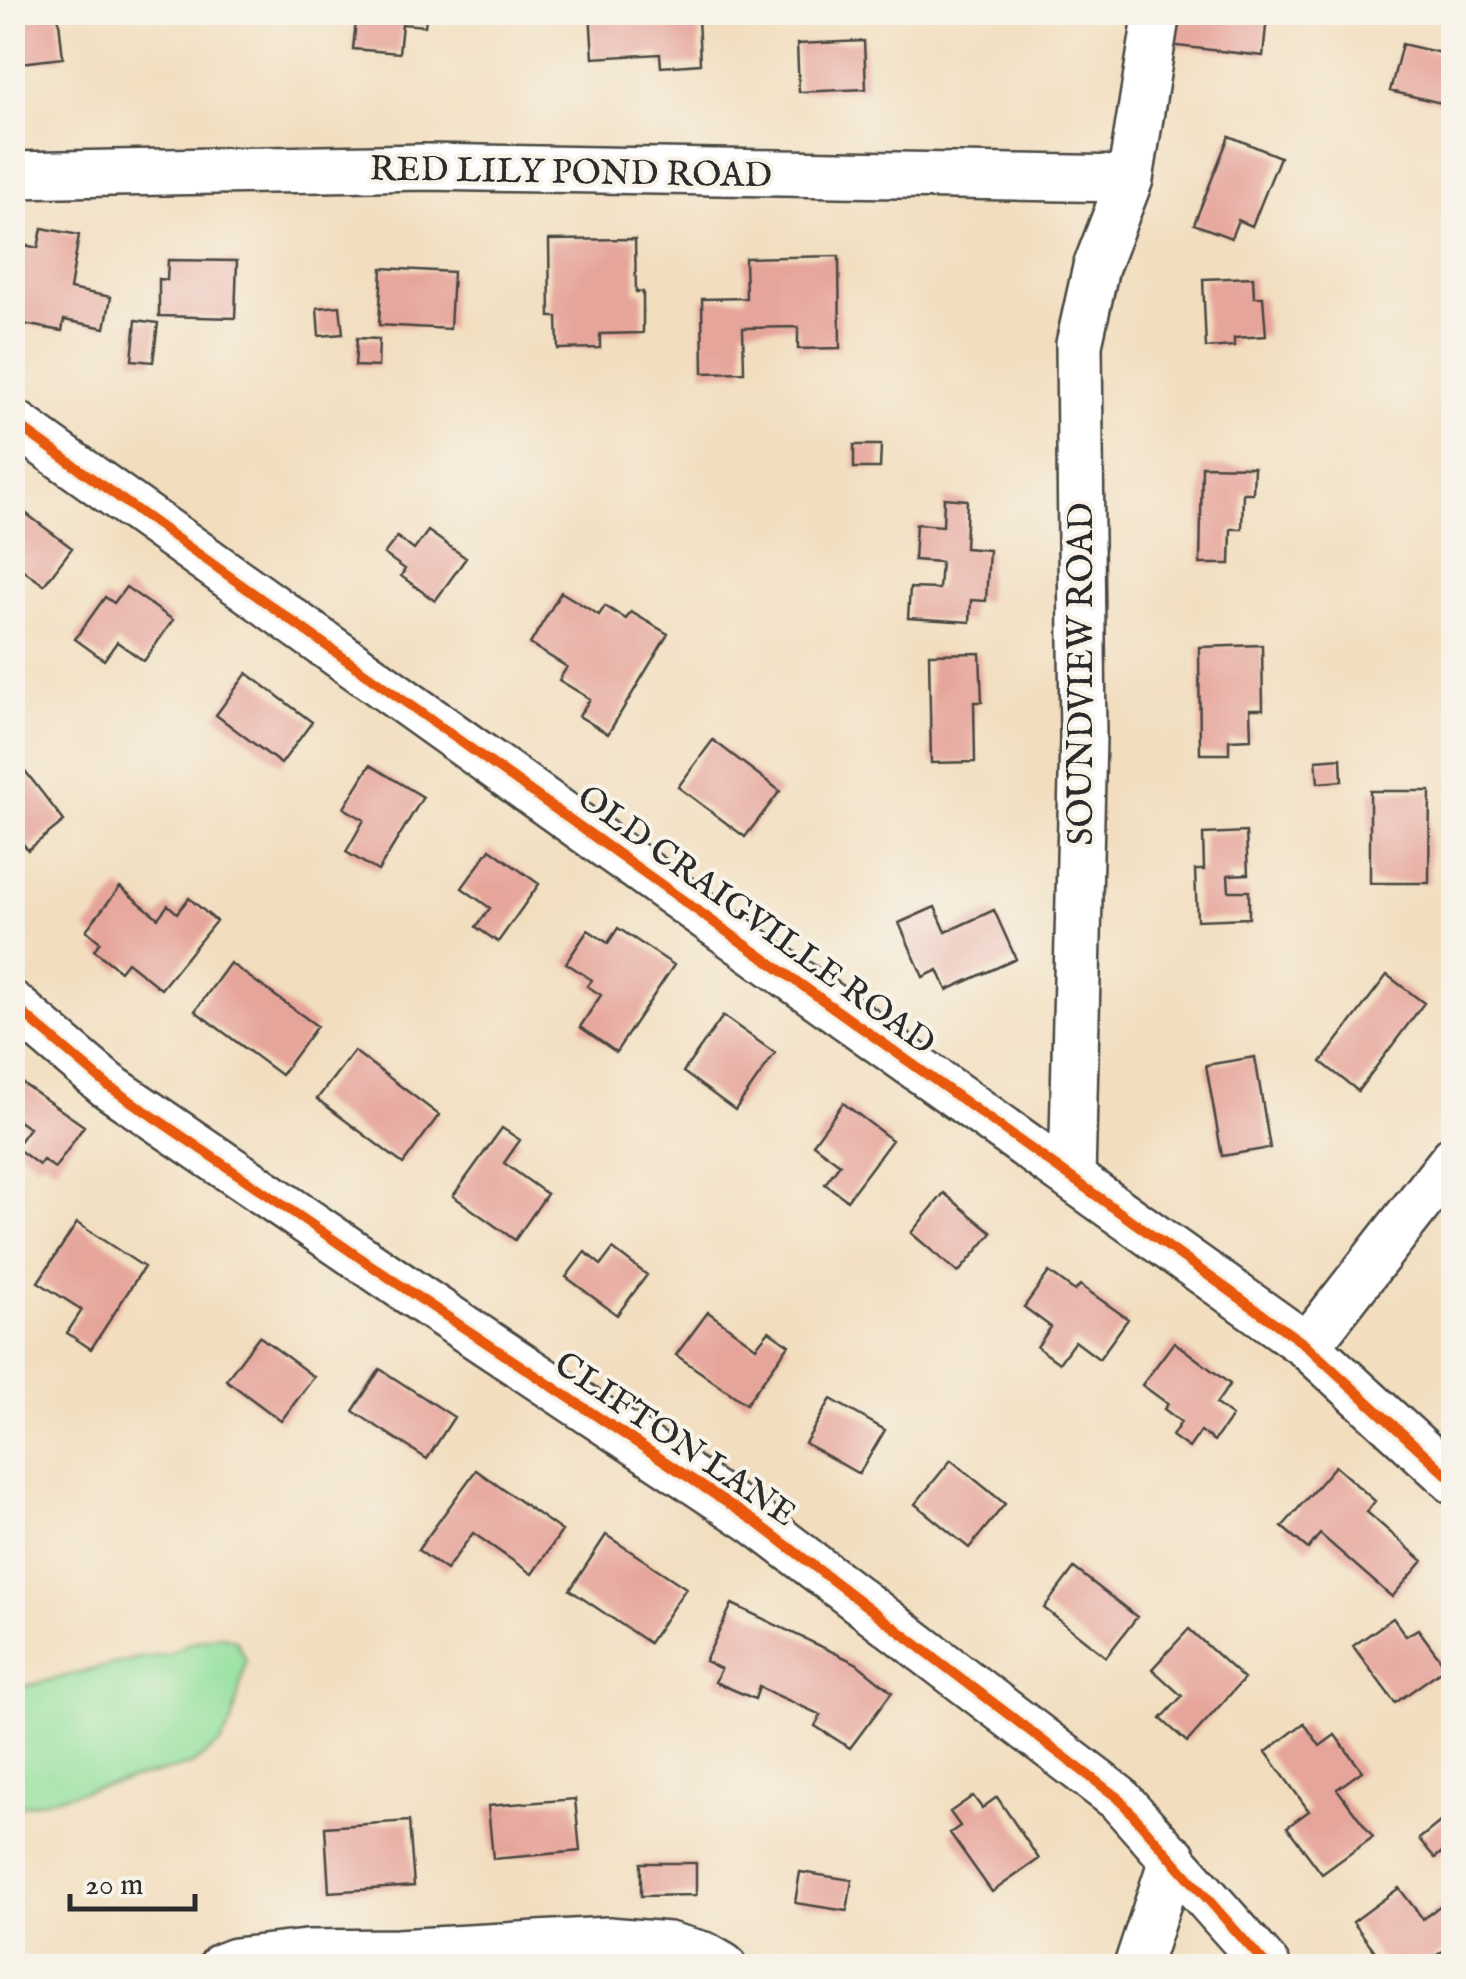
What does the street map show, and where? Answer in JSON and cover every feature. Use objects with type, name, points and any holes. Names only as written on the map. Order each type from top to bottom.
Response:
[{"type":"street","name":"SOUNDVIEW ROAD","points":[[1072,1178],[1083,738],[1080,344],[1096,267],[1130,179],[1157,12]]},
{"type":"street","name":"RED LILY POND ROAD","points":[[12,175],[425,168],[1130,179]]},
{"type":"street","name":"OLD CRAIGVILLE ROAD","points":[[12,422],[1307,1346],[1454,1481]]},
{"type":"street","name":"CLIFTON LANE","points":[[12,1004],[107,1085],[756,1522],[1118,1798],[1267,1966]]},
{"type":"street","points":[[1307,1346],[1454,1158]]},
{"type":"street","points":[[1136,1966],[1172,1857]]},
{"type":"street","points":[[222,1966],[306,1953],[608,1940],[668,1945],[723,1966]]},
{"type":"green space","points":[[219,1635],[236,1640],[246,1660],[232,1723],[221,1743],[191,1765],[13,1808],[13,1686],[168,1655],[189,1643]]},
{"type":"building","points":[[12,12],[58,12],[63,58],[12,64]]},
{"type":"building","points":[[184,12],[264,12],[264,18],[184,16]]},
{"type":"building","points":[[357,12],[427,12],[425,26],[402,24],[399,53],[353,49]]},
{"type":"building","points":[[590,12],[655,12],[656,18],[698,16],[700,64],[661,67],[660,54],[593,58]]},
{"type":"building","points":[[1164,12],[1267,16],[1263,56],[1160,44]]},
{"type":"building","points":[[864,41],[866,89],[799,92],[797,44]]},
{"type":"building","points":[[1402,44],[1454,56],[1454,106],[1390,91]]},
{"type":"building","points":[[1229,136],[1280,157],[1252,226],[1238,220],[1231,238],[1194,224]]},
{"type":"building","points":[[42,228],[79,235],[70,289],[111,297],[105,328],[64,320],[62,331],[12,322],[12,259],[17,260],[20,244],[38,248]]},
{"type":"building","points":[[635,239],[636,292],[643,292],[643,333],[600,334],[600,348],[558,349],[557,317],[550,317],[549,240]]},
{"type":"building","points":[[839,256],[840,348],[798,349],[798,327],[743,328],[744,372],[703,373],[702,299],[746,298],[745,258]]},
{"type":"building","points":[[168,260],[237,261],[235,318],[159,316],[159,279],[167,280]]},
{"type":"building","points":[[382,268],[453,272],[450,329],[379,325]]},
{"type":"building","points":[[1253,277],[1254,297],[1263,297],[1266,336],[1234,338],[1234,346],[1206,348],[1203,279]]},
{"type":"building","points":[[340,306],[343,334],[319,336],[317,308]]},
{"type":"building","points":[[136,320],[158,323],[153,362],[132,360]]},
{"type":"building","points":[[357,338],[379,339],[378,367],[355,366]]},
{"type":"building","points":[[854,445],[881,445],[880,468],[854,468]]},
{"type":"building","points":[[1202,466],[1254,467],[1253,493],[1243,493],[1242,529],[1231,529],[1230,564],[1200,564]]},
{"type":"building","points":[[944,498],[967,500],[965,548],[989,550],[986,601],[971,600],[970,622],[908,618],[910,588],[939,589],[941,562],[914,560],[916,524],[943,526]]},
{"type":"building","points":[[12,503],[72,548],[44,585],[12,562]]},
{"type":"building","points":[[428,531],[466,558],[435,601],[401,576],[405,569],[384,554],[397,537],[414,550]]},
{"type":"building","points":[[126,587],[173,620],[144,661],[117,642],[104,660],[75,639],[105,597],[114,603]]},
{"type":"building","points":[[561,592],[599,615],[605,606],[626,619],[631,612],[668,634],[608,734],[579,716],[590,699],[559,680],[567,667],[530,644]]},
{"type":"building","points":[[1262,645],[1263,709],[1250,709],[1251,739],[1229,740],[1229,754],[1200,754],[1199,647]]},
{"type":"building","points":[[980,653],[982,702],[974,702],[975,762],[931,763],[929,654]]},
{"type":"building","points":[[247,673],[312,722],[281,764],[216,715]]},
{"type":"building","points":[[713,740],[780,791],[745,837],[678,787]]},
{"type":"building","points":[[12,754],[64,821],[28,850],[12,830]]},
{"type":"building","points":[[1341,758],[1342,781],[1318,783],[1316,760]]},
{"type":"building","points":[[370,765],[423,797],[378,871],[346,852],[364,820],[344,808]]},
{"type":"building","points":[[1370,791],[1430,791],[1429,883],[1370,883]]},
{"type":"building","points":[[1246,832],[1248,874],[1228,875],[1229,891],[1249,891],[1249,918],[1197,920],[1195,870],[1204,870],[1203,834]]},
{"type":"building","points":[[490,849],[539,884],[498,942],[476,927],[490,908],[462,888]]},
{"type":"building","points":[[120,887],[158,918],[168,905],[177,913],[189,898],[216,921],[161,989],[127,962],[120,971],[94,950],[100,942],[86,930]]},
{"type":"building","points":[[935,907],[946,932],[994,910],[1016,959],[947,990],[938,970],[923,977],[899,923]]},
{"type":"building","points":[[618,928],[674,965],[616,1052],[580,1027],[601,995],[587,986],[592,980],[566,963],[588,930],[608,943]]},
{"type":"building","points":[[230,963],[317,1026],[281,1075],[195,1011]]},
{"type":"building","points":[[1387,975],[1424,1003],[1358,1091],[1321,1062]]},
{"type":"building","points":[[723,1016],[775,1053],[735,1110],[683,1072]]},
{"type":"building","points":[[354,1051],[439,1115],[403,1164],[317,1099]]},
{"type":"building","points":[[1255,1057],[1270,1148],[1222,1156],[1206,1065]]},
{"type":"building","points":[[12,1076],[84,1126],[55,1168],[43,1160],[39,1165],[15,1147],[29,1128],[12,1116]]},
{"type":"building","points":[[843,1103],[892,1140],[847,1200],[825,1184],[840,1164],[813,1144]]},
{"type":"building","points":[[502,1128],[520,1140],[504,1163],[547,1194],[515,1240],[453,1196]]},
{"type":"building","points":[[944,1193],[992,1233],[958,1273],[911,1233]]},
{"type":"building","points":[[77,1223],[144,1267],[91,1349],[67,1333],[82,1310],[38,1282]]},
{"type":"building","points":[[613,1249],[647,1275],[617,1315],[566,1277],[585,1252],[601,1265]]},
{"type":"building","points":[[1049,1272],[1075,1291],[1080,1285],[1128,1319],[1099,1359],[1075,1341],[1059,1363],[1037,1347],[1051,1327],[1024,1307]]},
{"type":"building","points":[[708,1312],[756,1347],[769,1331],[789,1345],[746,1404],[676,1355]]},
{"type":"building","points":[[259,1336],[314,1377],[281,1421],[226,1380]]},
{"type":"building","points":[[1174,1342],[1230,1384],[1216,1404],[1232,1416],[1214,1441],[1201,1431],[1189,1448],[1172,1436],[1181,1422],[1164,1409],[1168,1404],[1142,1385]]},
{"type":"building","points":[[380,1369],[454,1417],[427,1459],[353,1411]]},
{"type":"building","points":[[831,1399],[885,1430],[859,1474],[805,1443]]},
{"type":"building","points":[[951,1460],[1005,1504],[969,1548],[915,1504]]},
{"type":"building","points":[[1335,1466],[1375,1501],[1367,1512],[1423,1561],[1392,1597],[1320,1534],[1308,1549],[1282,1527]]},
{"type":"building","points":[[476,1470],[562,1531],[532,1574],[473,1533],[446,1570],[418,1550]]},
{"type":"building","points":[[606,1535],[686,1588],[649,1643],[570,1590]]},
{"type":"building","points":[[1074,1568],[1137,1617],[1106,1657],[1044,1608]]},
{"type":"building","points":[[732,1604],[856,1663],[892,1692],[850,1748],[815,1726],[821,1715],[759,1687],[755,1699],[715,1682],[721,1669],[705,1661]]},
{"type":"building","points":[[1393,1618],[1406,1636],[1418,1629],[1446,1667],[1395,1703],[1353,1646]]},
{"type":"building","points":[[1189,1629],[1244,1679],[1187,1742],[1161,1719],[1182,1696],[1152,1669]]},
{"type":"building","points":[[1304,1723],[1320,1746],[1335,1735],[1362,1771],[1337,1789],[1373,1837],[1322,1874],[1287,1827],[1309,1811],[1266,1752]]},
{"type":"building","points":[[973,1796],[982,1808],[997,1797],[1039,1859],[992,1892],[950,1833],[960,1826],[950,1812]]},
{"type":"building","points":[[575,1799],[580,1851],[493,1859],[488,1806]]},
{"type":"building","points":[[1445,1818],[1454,1828],[1454,1842],[1435,1858],[1419,1839]]},
{"type":"building","points":[[409,1821],[414,1886],[329,1892],[325,1827]]},
{"type":"building","points":[[641,1863],[696,1863],[696,1895],[641,1896]]},
{"type":"building","points":[[800,1872],[852,1880],[847,1911],[795,1903]]},
{"type":"building","points":[[1399,1888],[1423,1919],[1446,1901],[1454,1912],[1454,1943],[1422,1966],[1386,1966],[1353,1922]]},
{"type":"cycle path","points":[[12,421],[1307,1346],[1454,1481]]},
{"type":"cycle path","points":[[12,1004],[107,1085],[756,1522],[1118,1798],[1267,1966]]}]
